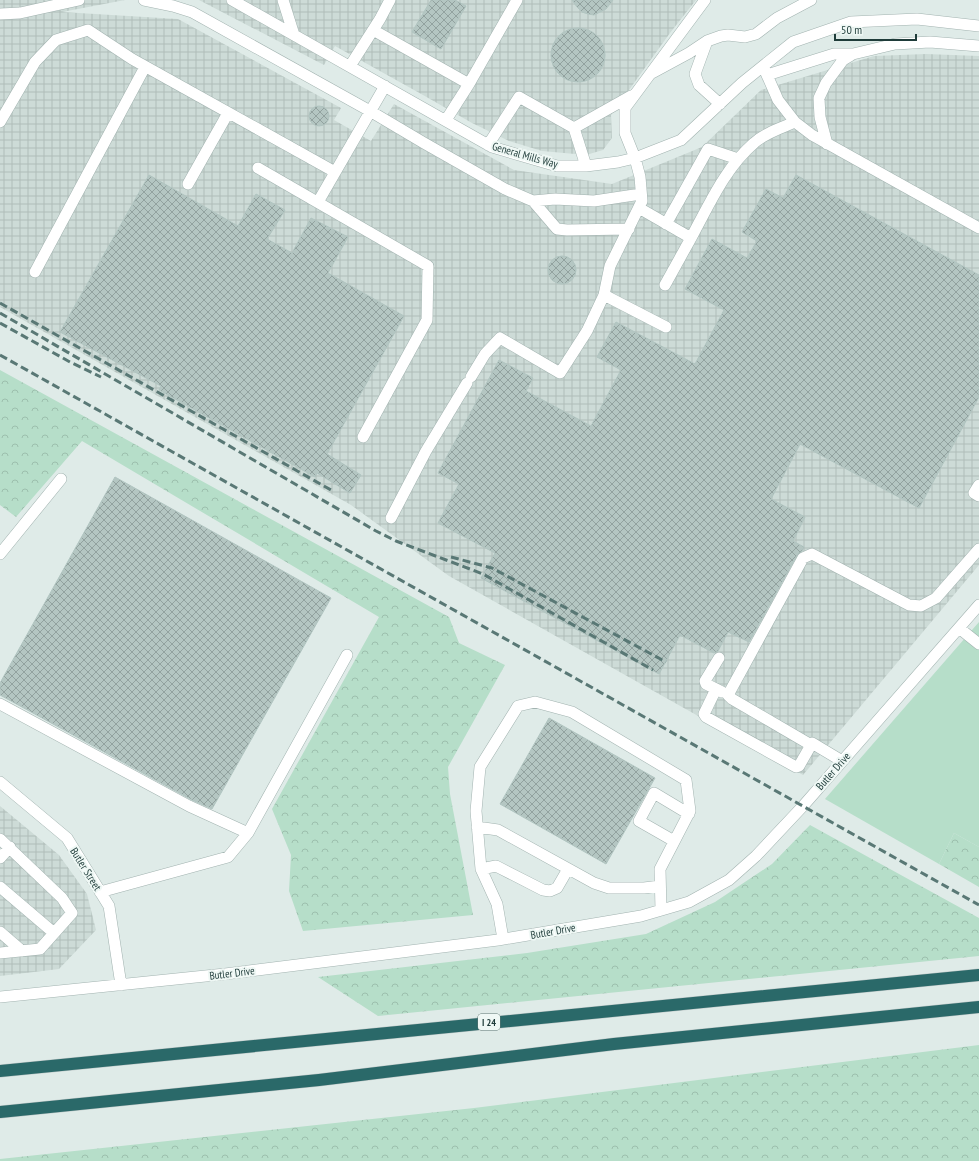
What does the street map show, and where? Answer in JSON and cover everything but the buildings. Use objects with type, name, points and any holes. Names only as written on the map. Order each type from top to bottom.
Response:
[{"type":"highway","name":"I 24","points":[[0,1071],[979,975]]},
{"type":"highway","points":[[0,1112],[318,1080],[614,1044],[979,1007]]},
{"type":"street","points":[[0,14],[20,13],[79,0]]},
{"type":"street","points":[[144,0],[173,6],[192,12],[370,111],[505,189],[533,201],[557,229],[629,229]]},
{"type":"street","name":"General Mills Way","points":[[232,0],[488,145],[557,166],[586,166],[635,158],[681,140],[742,83],[765,70],[793,42],[850,22],[917,19],[979,26]]},
{"type":"street","points":[[283,0],[294,35]]},
{"type":"street","points":[[350,66],[390,0]]},
{"type":"street","points":[[446,120],[469,84],[517,0]]},
{"type":"street","points":[[391,518],[426,451],[485,354],[500,338],[560,373],[587,331],[604,295],[610,266],[642,201],[640,177],[635,158],[625,133],[625,108],[705,0]]},
{"type":"street","points":[[649,74],[689,53],[707,41],[720,36],[728,35],[745,37],[756,34],[777,18],[811,0]]},
{"type":"street","points":[[0,122],[35,62],[56,40],[88,30],[145,67],[335,172]]},
{"type":"street","points":[[373,30],[469,84]]},
{"type":"street","points":[[707,41],[695,74],[699,85],[720,104]]},
{"type":"street","points":[[979,46],[930,42],[895,44],[853,54],[834,54],[765,70],[778,100],[795,122],[812,135],[979,228]]},
{"type":"street","points":[[827,144],[820,117],[819,98],[826,83],[843,60],[853,54]]},
{"type":"street","points":[[35,272],[145,67]]},
{"type":"street","points":[[318,202],[385,86]]},
{"type":"street","points":[[574,128],[635,93]]},
{"type":"street","points":[[488,145],[519,97],[574,128],[586,166]]},
{"type":"street","points":[[188,184],[228,113]]},
{"type":"street","points":[[665,285],[724,178],[738,159],[754,142],[772,131],[795,122]]},
{"type":"street","points":[[666,224],[708,149],[738,159]]},
{"type":"street","points":[[258,168],[428,266],[427,320],[363,437]]},
{"type":"street","points":[[533,201],[555,199],[594,201],[641,194]]},
{"type":"street","points":[[639,208],[691,238]]},
{"type":"street","points":[[604,295],[666,327]]},
{"type":"street","points":[[0,554],[61,479]]},
{"type":"street","points":[[979,485],[974,493],[979,496]]},
{"type":"street","points":[[728,695],[803,558],[812,554],[908,605],[921,606],[936,598],[979,549]]},
{"type":"street","name":"Butler Drive","points":[[0,997],[225,974],[503,939],[641,916],[689,902],[729,880],[756,856],[840,764],[979,604]]},
{"type":"street","points":[[959,628],[979,644]]},
{"type":"street","points":[[100,892],[228,857],[248,833],[347,655]]},
{"type":"street","points":[[719,658],[706,681],[706,684],[728,695],[732,700],[840,764]]},
{"type":"street","points":[[716,689],[704,714],[706,717],[796,767],[799,766],[811,746]]},
{"type":"street","points":[[503,939],[497,904],[482,869],[476,811],[480,767],[518,706],[536,702],[572,712],[686,780],[690,810],[660,869],[661,910]]},
{"type":"street","points":[[0,704],[189,806],[248,833]]},
{"type":"street","name":"Butler Street","points":[[0,782],[67,838],[109,906],[121,985]]},
{"type":"street","points":[[674,841],[639,821],[654,793],[688,814]]},
{"type":"street","points":[[477,827],[498,830],[594,883],[609,888],[644,888],[660,886]]},
{"type":"street","points":[[0,839],[62,898],[72,913],[40,949],[0,953]]},
{"type":"street","points":[[0,858],[10,847]]},
{"type":"street","points":[[482,869],[496,866],[542,890],[550,892],[557,888],[568,869]]},
{"type":"street","points":[[0,887],[54,933]]},
{"type":"street","points":[[0,932],[22,951]]},
{"type":"shaded area","points":[[0,0],[125,0],[62,12],[178,19],[341,108],[334,120],[371,141],[394,104],[514,170],[612,184],[702,147],[761,90],[874,56],[926,54],[979,56],[979,565],[803,775],[449,576],[351,505],[0,307]]},
{"type":"shaded area","points":[[199,0],[696,0],[670,33],[611,115],[612,138],[603,150],[586,155],[542,151],[509,141],[472,123],[335,46],[324,65]]},
{"type":"shaded area","points":[[0,806],[59,855],[87,894],[96,930],[59,969],[0,976]]},
{"type":"green space","points":[[0,370],[449,617],[459,643],[505,665],[448,767],[450,794],[473,915],[303,931],[289,891],[291,855],[272,809],[379,617],[82,441],[16,517],[0,505]]},
{"type":"green space","points":[[979,622],[979,847],[954,833],[939,864],[825,799]]},
{"type":"green space","points":[[810,825],[979,918],[979,956],[378,1016],[318,977],[527,953],[646,934],[715,902],[772,864]]},
{"type":"green space","points":[[954,833],[979,847],[979,887],[939,864]]},
{"type":"green space","points":[[979,1045],[979,1161],[0,1161],[0,1159],[474,1108]]},
{"type":"railway","points":[[0,303],[331,490]]},
{"type":"railway","points":[[0,313],[376,531],[396,541],[483,574],[653,670]]},
{"type":"railway","points":[[0,323],[70,362],[101,377]]},
{"type":"railway","points":[[0,355],[979,905]]},
{"type":"railway","points":[[451,557],[492,568],[666,662]]}]
